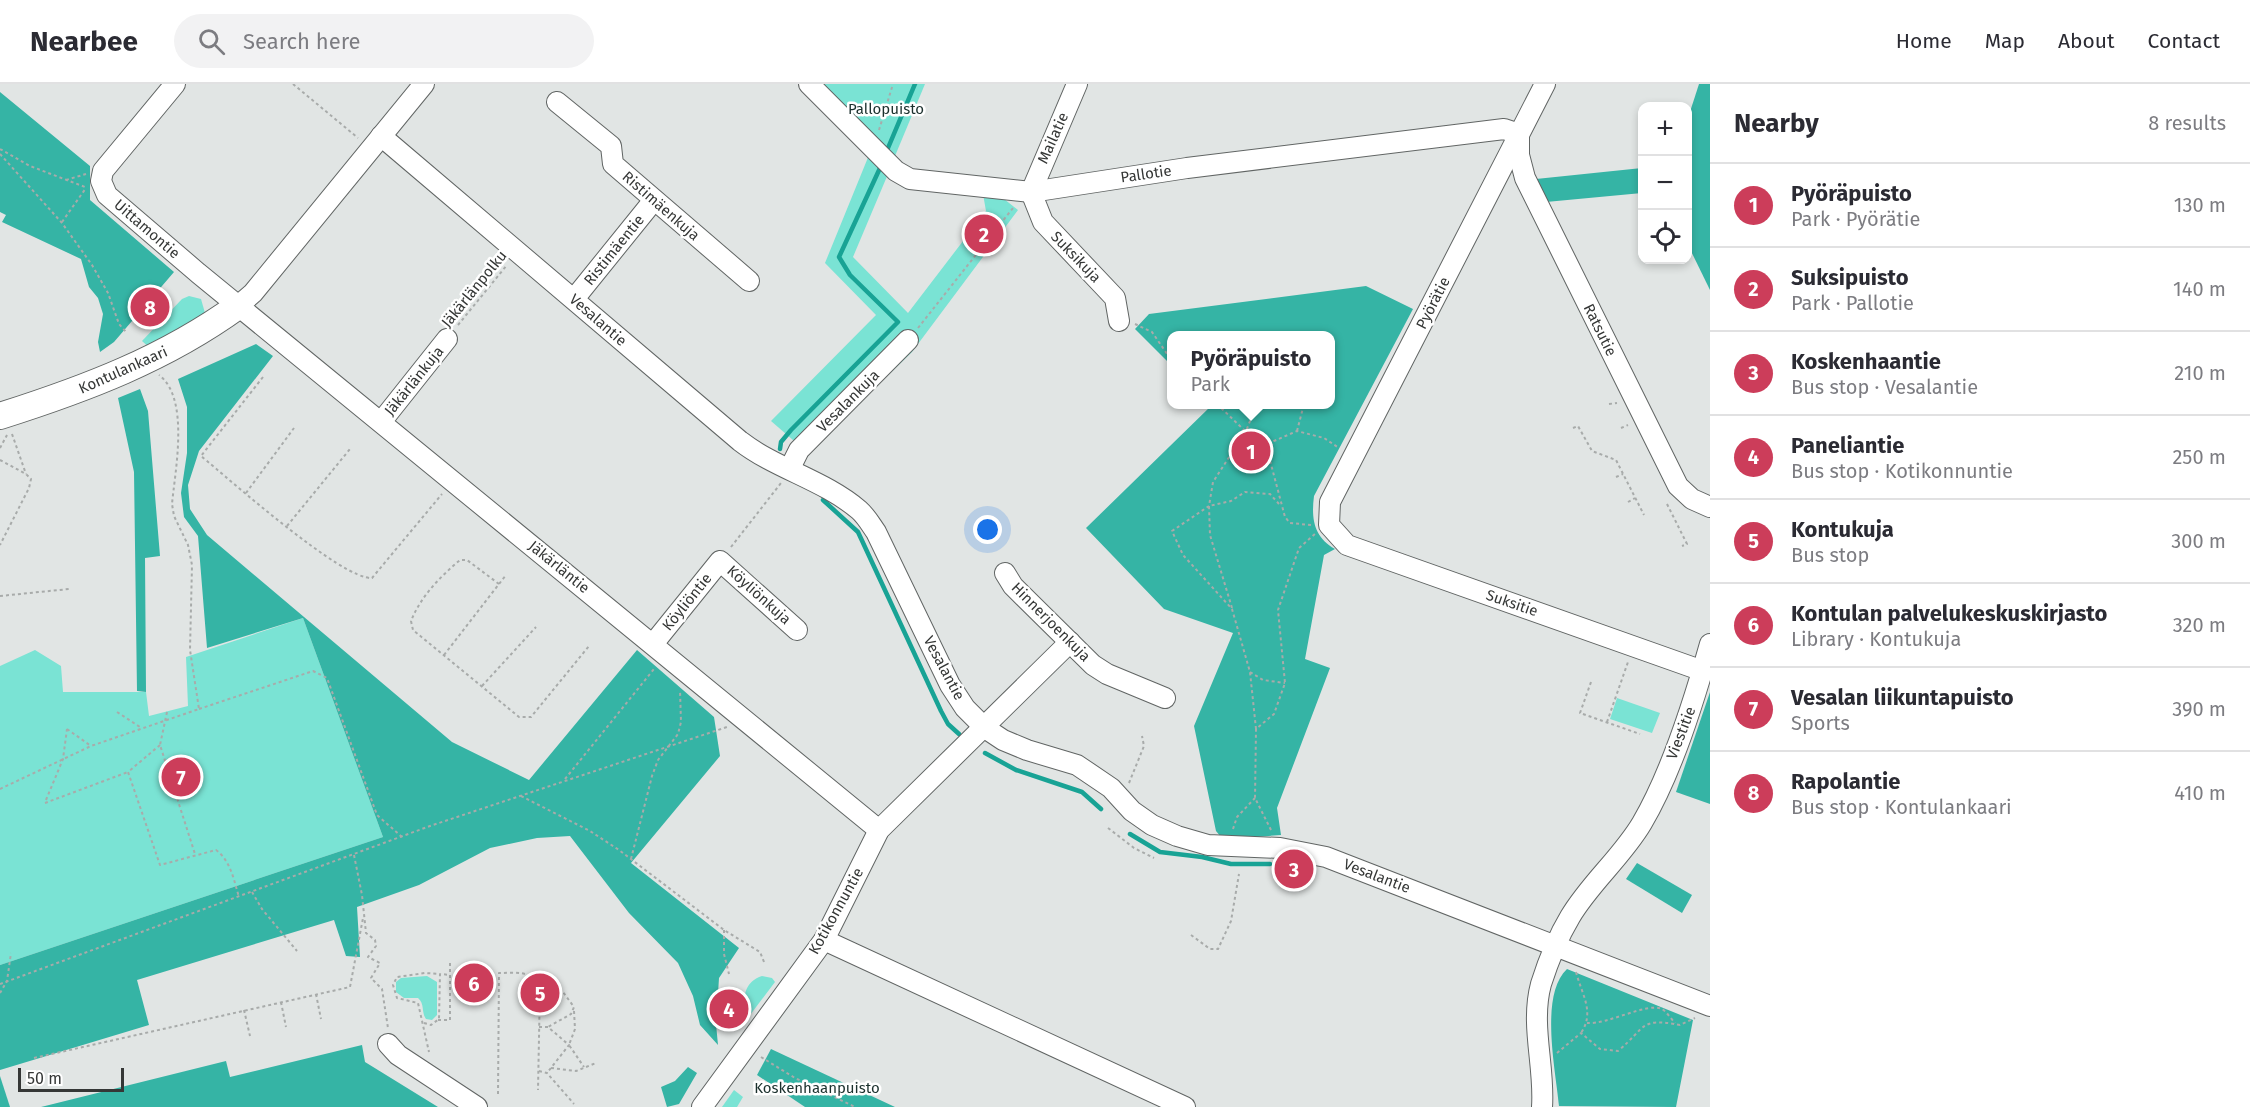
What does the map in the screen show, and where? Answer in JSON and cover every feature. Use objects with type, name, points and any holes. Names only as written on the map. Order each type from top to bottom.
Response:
[{"type":"main road","name":"Kontulankaari","points":[[0,416],[87,387],[151,360],[238,306]]},
{"type":"street","points":[[93,181],[175,84]]},
{"type":"street","points":[[238,306],[253,293],[372,139],[424,84]]},
{"type":"street","name":"Pallotie","points":[[809,84],[896,171],[910,179],[1031,192],[1187,168],[1475,132],[1504,129],[1519,134]]},
{"type":"street","name":"Mailatie","points":[[1031,192],[1077,84]]},
{"type":"street","name":"Pyörätie","points":[[1324,526],[1330,502],[1545,84]]},
{"type":"street","name":"Ristimäenkuja","points":[[556,102],[610,146],[613,164],[749,281]]},
{"type":"street","name":"Ratsutie","points":[[1519,134],[1519,155],[1525,178],[1678,486],[1692,499],[1710,507]]},
{"type":"street","name":"Vesalantie","points":[[372,139],[518,252],[762,458],[833,491],[860,511],[876,532],[950,685],[965,708],[985,728],[1003,740],[1077,765],[1111,788],[1124,803],[1152,825],[1177,836],[1208,845],[1280,848],[1312,852],[1337,860],[1557,945],[1704,1011]]},
{"type":"street","name":"Uittamontie","points":[[93,181],[238,306]]},
{"type":"street","name":"Suksikuja","points":[[1031,192],[1043,222],[1115,298],[1119,321]]},
{"type":"street","name":"Ristimäentie","points":[[574,299],[654,200]]},
{"type":"street","name":"Jäkärläntie","points":[[238,306],[381,422],[656,653],[747,720],[879,830]]},
{"type":"street","name":"Jäkärlänkuja","points":[[381,422],[447,339]]},
{"type":"street","name":"Vesalankuja","points":[[787,472],[799,450],[908,340]]},
{"type":"street","name":"Suksitie","points":[[1324,526],[1347,545],[1703,671]]},
{"type":"street","name":"Köyliöntie","points":[[656,653],[720,561]]},
{"type":"street","name":"Köyliönkuja","points":[[720,561],[797,630]]},
{"type":"street","name":"Hinnerjoenkuja","points":[[1005,573],[1013,586],[1099,670],[1165,698]]},
{"type":"street","name":"Kotikonnuntie","points":[[702,1107],[824,940],[879,830],[1070,642]]},
{"type":"street","name":"Viestitie","points":[[1542,1107],[1543,1082],[1537,1016],[1541,985],[1570,917],[1619,857],[1642,823],[1660,786],[1703,671],[1710,644]]},
{"type":"street","points":[[824,940],[1185,1107]]},
{"type":"street","points":[[388,1036],[398,1055],[477,1107]]},
{"type":"path","points":[[293,84],[372,139]]},
{"type":"path","points":[[872,147],[886,111],[893,84]]},
{"type":"path","points":[[0,149],[30,166],[66,180],[93,181]]},
{"type":"path","points":[[0,154],[62,223],[98,274],[108,292],[119,324],[127,333]]},
{"type":"path","points":[[66,180],[93,181]]},
{"type":"path","points":[[62,223],[93,181]]},
{"type":"path","points":[[908,340],[1005,214],[1031,192]]},
{"type":"path","name":"Jäkärlänpolku","points":[[447,339],[518,252]]},
{"type":"path","points":[[1119,321],[1140,324],[1152,332],[1167,356]]},
{"type":"path","points":[[159,375],[174,398],[178,421],[172,504],[174,516],[188,545],[192,565],[190,650],[199,710]]},
{"type":"path","points":[[263,377],[201,456],[324,555],[358,575],[372,578],[446,489]]},
{"type":"path","points":[[1221,409],[1268,453],[1281,506],[1290,523],[1324,526]]},
{"type":"path","points":[[1255,409],[1246,431],[1213,482],[1209,506],[1210,535],[1250,672],[1256,729],[1255,798],[1280,848]]},
{"type":"path","points":[[1297,431],[1303,409]]},
{"type":"path","points":[[1621,428],[1628,425]]},
{"type":"path","points":[[1573,428],[1578,426],[1591,449],[1616,460],[1644,515]]},
{"type":"path","points":[[246,493],[294,428]]},
{"type":"path","points":[[0,448],[10,430],[31,479],[29,488],[0,545]]},
{"type":"path","points":[[1268,453],[1274,441],[1297,431],[1324,438],[1352,459]]},
{"type":"path","points":[[287,526],[350,449]]},
{"type":"path","points":[[1585,453],[1591,449]]},
{"type":"path","points":[[0,460],[27,474]]},
{"type":"path","points":[[720,561],[787,472]]},
{"type":"path","points":[[1616,477],[1623,474]]},
{"type":"path","points":[[1232,609],[1183,555],[1172,531],[1209,506],[1231,501],[1245,492],[1270,494],[1281,506]]},
{"type":"path","points":[[1628,502],[1635,498]]},
{"type":"path","points":[[1667,504],[1687,544],[1682,546]]},
{"type":"path","points":[[1670,522],[1675,520]]},
{"type":"path","points":[[1256,729],[1274,714],[1286,683],[1278,610],[1299,548],[1324,526]]},
{"type":"path","points":[[499,584],[467,560],[460,560],[438,579],[422,600],[411,621],[413,630],[519,717],[531,717],[589,645]]},
{"type":"path","points":[[444,655],[506,575]]},
{"type":"path","points":[[0,596],[69,589]]},
{"type":"path","points":[[482,686],[536,627]]},
{"type":"path","points":[[1607,722],[1633,646]]},
{"type":"path","points":[[564,780],[656,653]]},
{"type":"path","points":[[0,789],[91,746],[167,718],[199,710],[313,671],[320,672],[327,678],[376,815],[402,837]]},
{"type":"path","points":[[1250,672],[1263,680],[1286,683]]},
{"type":"path","points":[[1591,682],[1581,713],[1640,734]]},
{"type":"path","points":[[631,859],[652,776],[668,745],[678,734],[681,722],[680,690]]},
{"type":"path","points":[[117,712],[141,728]]},
{"type":"path","points":[[167,712],[160,744],[195,854]]},
{"type":"path","points":[[0,984],[402,837],[564,780],[747,720]]},
{"type":"path","points":[[91,746],[67,729],[63,759],[45,803],[128,772],[160,744]]},
{"type":"path","points":[[1124,803],[1123,796],[1144,746],[1142,736]]},
{"type":"path","points":[[128,772],[160,865],[216,850],[223,855],[239,897]]},
{"type":"path","points":[[521,796],[590,831],[631,859],[724,930],[760,952],[764,962]]},
{"type":"path","points":[[1227,846],[1237,818],[1255,798]]},
{"type":"path","points":[[1107,828],[1134,848],[1154,858]]},
{"type":"path","points":[[354,855],[362,895],[366,933],[375,940],[376,946],[368,957],[380,963],[371,978],[382,989],[388,1036]]},
{"type":"path","points":[[1191,935],[1210,949],[1218,949],[1231,921],[1239,874]]},
{"type":"path","points":[[252,892],[262,909],[297,951]]},
{"type":"path","points":[[34,1058],[350,987],[363,918]]},
{"type":"path","points":[[724,930],[724,954],[729,974]]},
{"type":"path","points":[[0,993],[7,981],[11,953]]},
{"type":"path","points":[[424,1023],[431,1025],[438,1020],[450,1020],[450,963]]},
{"type":"path","points":[[1549,1057],[1562,1050],[1581,1033],[1587,1023],[1588,1006],[1575,968]]},
{"type":"path","points":[[498,1094],[497,971],[524,973],[533,977],[540,990],[538,1090]]},
{"type":"path","points":[[438,1020],[440,974]]},
{"type":"path","points":[[429,1052],[418,1003],[397,998],[394,981],[402,975],[450,975]]},
{"type":"path","points":[[540,990],[564,992],[574,1011],[575,1029],[569,1045],[547,1073]]},
{"type":"path","points":[[316,994],[321,1019]]},
{"type":"path","points":[[281,1002],[286,1027]]},
{"type":"path","points":[[1587,1023],[1598,1024],[1653,1008],[1662,1009],[1676,1024]]},
{"type":"path","points":[[244,1010],[250,1036]]},
{"type":"path","points":[[539,1027],[548,1027],[574,1011]]},
{"type":"path","points":[[1581,1033],[1594,1045],[1612,1052],[1618,1051],[1636,1031],[1650,1022],[1662,1021],[1680,1026],[1704,1011]]},
{"type":"path","points":[[548,1027],[569,1045],[585,1067]]},
{"type":"path","points":[[756,1054],[795,1078],[855,1107]]},
{"type":"path","points":[[551,1068],[576,1071],[585,1067],[589,1068],[596,1063]]},
{"type":"path","points":[[539,1071],[547,1073],[574,1104]]},
{"type":"green space","name":"Pallopuisto","points":[[822,84],[925,84],[895,156]]},
{"type":"green space","points":[[1699,84],[1710,84],[1710,290],[1692,253],[1692,106]]},
{"type":"green space","points":[[0,92],[90,166],[90,200],[174,272],[114,342],[100,352],[98,342],[103,314],[98,298],[89,287],[81,259],[2,222],[6,215],[0,212]]},
{"type":"green space","points":[[869,155],[888,174],[853,257],[908,313],[986,211],[983,194],[1004,199],[1018,210],[912,352],[808,453],[771,421],[876,315],[825,263]]},
{"type":"green space","points":[[1638,168],[1638,193],[1546,202],[1536,179]]},
{"type":"green space","points":[[1366,286],[1413,309],[1314,496],[1313,512],[1318,533],[1335,549],[1324,555],[1305,659],[1330,668],[1277,808],[1281,835],[1221,837],[1216,831],[1194,726],[1233,633],[1164,609],[1086,528],[1208,409],[1335,409],[1335,331],[1167,331],[1167,361],[1135,329],[1149,314]]},
{"type":"green space","points":[[189,296],[201,299],[205,313],[152,350],[142,341],[182,299]]},
{"type":"green space","points":[[256,344],[273,356],[199,451],[188,485],[190,509],[207,535],[452,742],[529,780],[637,650],[714,717],[720,756],[631,863],[739,948],[719,978],[716,1024],[718,1045],[700,1025],[693,996],[678,963],[629,913],[570,836],[537,838],[490,848],[419,885],[357,907],[360,957],[346,956],[334,920],[137,980],[149,1025],[0,1070],[0,965],[383,837],[303,618],[207,648],[198,536],[184,517],[181,493],[187,453],[187,407],[178,379]]},
{"type":"green space","points":[[140,389],[148,411],[160,556],[145,558],[146,692],[137,691],[134,472],[118,398]]},
{"type":"green space","points":[[303,618],[383,837],[0,965],[0,666],[35,650],[61,666],[63,692],[146,692],[149,716],[188,706],[186,657]]},
{"type":"green space","points":[[1710,692],[1710,804],[1676,792]]},
{"type":"green space","points":[[1617,698],[1660,713],[1652,733],[1610,719]]},
{"type":"green space","points":[[1637,863],[1692,895],[1682,913],[1626,879]]},
{"type":"green space","points":[[1567,969],[1693,1020],[1676,1107],[1559,1106],[1551,1015],[1558,981]]},
{"type":"green space","points":[[427,976],[437,982],[437,1015],[432,1020],[426,1019],[422,1003],[418,998],[404,998],[396,992],[396,982],[401,978]]},
{"type":"green space","points":[[762,976],[772,978],[775,982],[744,1023],[744,1002],[747,989],[755,979]]},
{"type":"green space","points":[[362,1045],[365,1062],[438,1107],[41,1107],[226,1061],[230,1077]]},
{"type":"green space","name":"Koskenhaanpuisto","points":[[771,1049],[895,1107],[805,1107],[757,1075]]},
{"type":"green space","points":[[688,1067],[697,1073],[679,1104],[667,1107],[661,1087],[675,1081]]},
{"type":"green space","points":[[0,1076],[10,1107],[0,1107]]},
{"type":"green space","points":[[734,1090],[743,1097],[737,1107],[722,1107]]},
{"type":"waterway","points":[[888,148],[915,84]]},
{"type":"waterway","points":[[780,449],[781,442],[791,430],[898,322],[850,275],[839,257],[880,168]]},
{"type":"waterway","points":[[823,500],[858,532],[941,711],[948,724],[959,734]]},
{"type":"waterway","points":[[985,753],[1016,770],[1082,792],[1101,809]]},
{"type":"waterway","points":[[1130,834],[1160,852],[1202,857],[1231,864],[1270,864]]},
{"type":"place","name":"Suksipuisto","points":[[984,234]]},
{"type":"place","name":"Rapolantie","points":[[150,307]]},
{"type":"place","name":"Pyöräpuisto","points":[[1251,451]]},
{"type":"place","name":"Vesalan liikuntapuisto","points":[[181,777]]},
{"type":"place","name":"Koskenhaantie","points":[[1294,869]]},
{"type":"place","name":"Kontulan palvelukeskuskirjasto","points":[[474,983]]},
{"type":"place","name":"Kontukuja","points":[[540,993]]},
{"type":"place","name":"Paneliantie","points":[[729,1009]]}]
